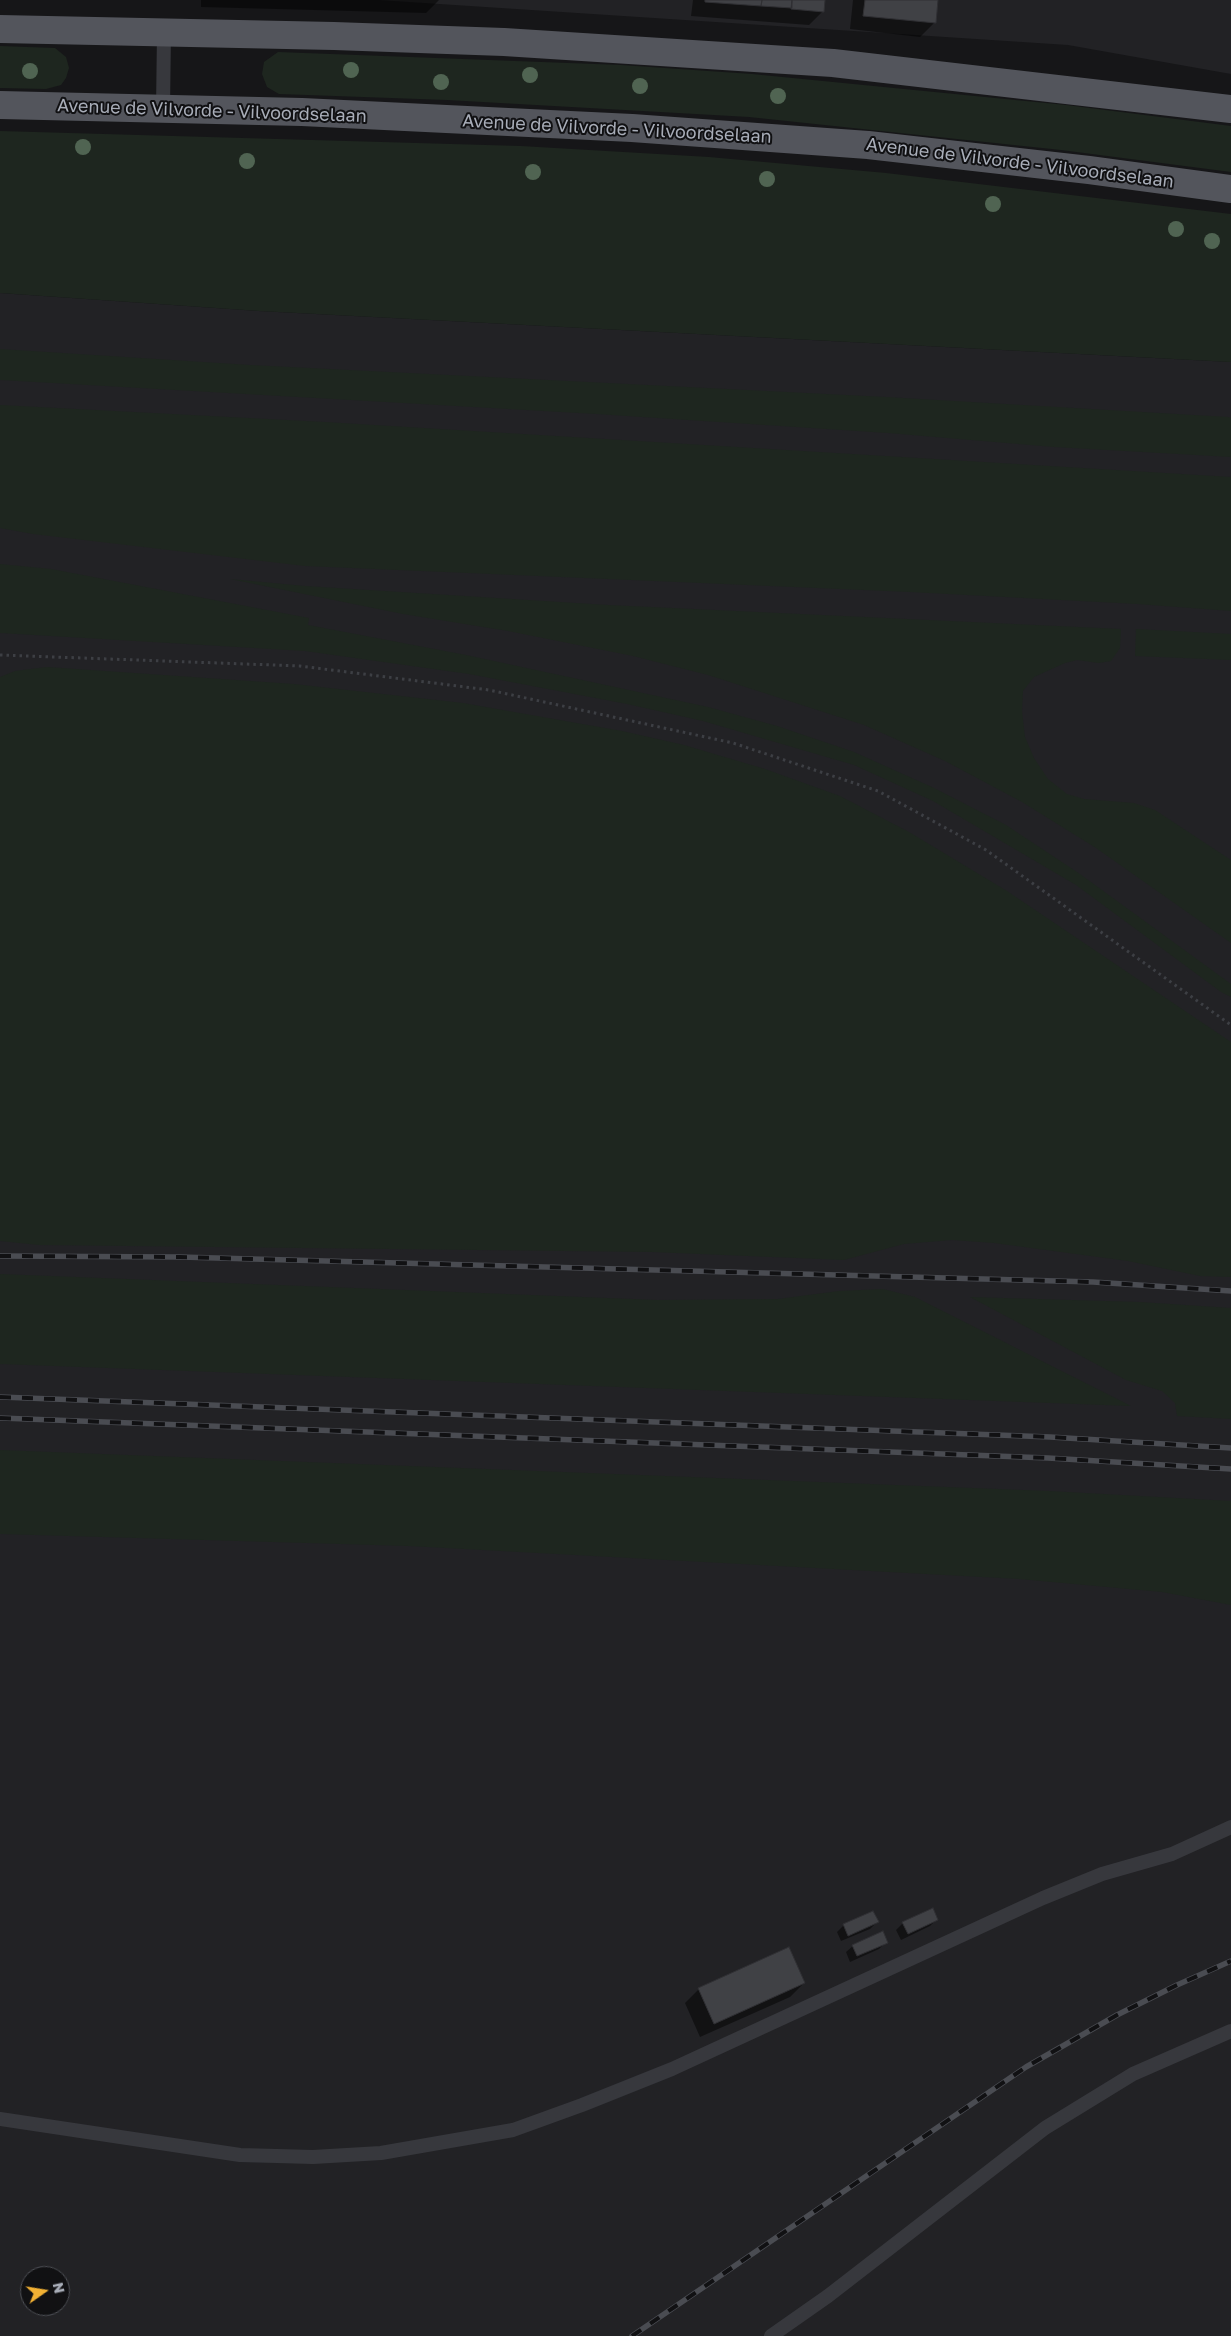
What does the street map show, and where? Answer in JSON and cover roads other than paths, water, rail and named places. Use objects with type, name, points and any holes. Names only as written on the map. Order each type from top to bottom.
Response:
[{"type":"main road","points":[[0,29],[504,42],[833,63],[1231,110]]},
{"type":"main road","name":"Avenue de Vilvorde - Vilvoordselaan","points":[[0,105],[302,112],[594,126],[868,145],[1089,170],[1231,189]]},
{"type":"lane","points":[[163,109],[164,32]]},
{"type":"lane","points":[[0,2119],[214,2152],[240,2155],[313,2157],[381,2153],[512,2130],[582,2106],[672,2069],[1043,1898],[1102,1874],[1172,1854],[1231,1827]]},
{"type":"lane","points":[[771,2336],[828,2296],[1045,2128],[1133,2074],[1231,2031]]},
{"type":"railway","points":[[0,1256],[180,1257],[1093,1282],[1231,1291]]},
{"type":"railway","points":[[0,1397],[1050,1437],[1231,1448]]},
{"type":"railway","points":[[0,1418],[1048,1458],[1231,1469]]},
{"type":"railway","points":[[632,2336],[1026,2067],[1117,2015],[1231,1961]]}]
